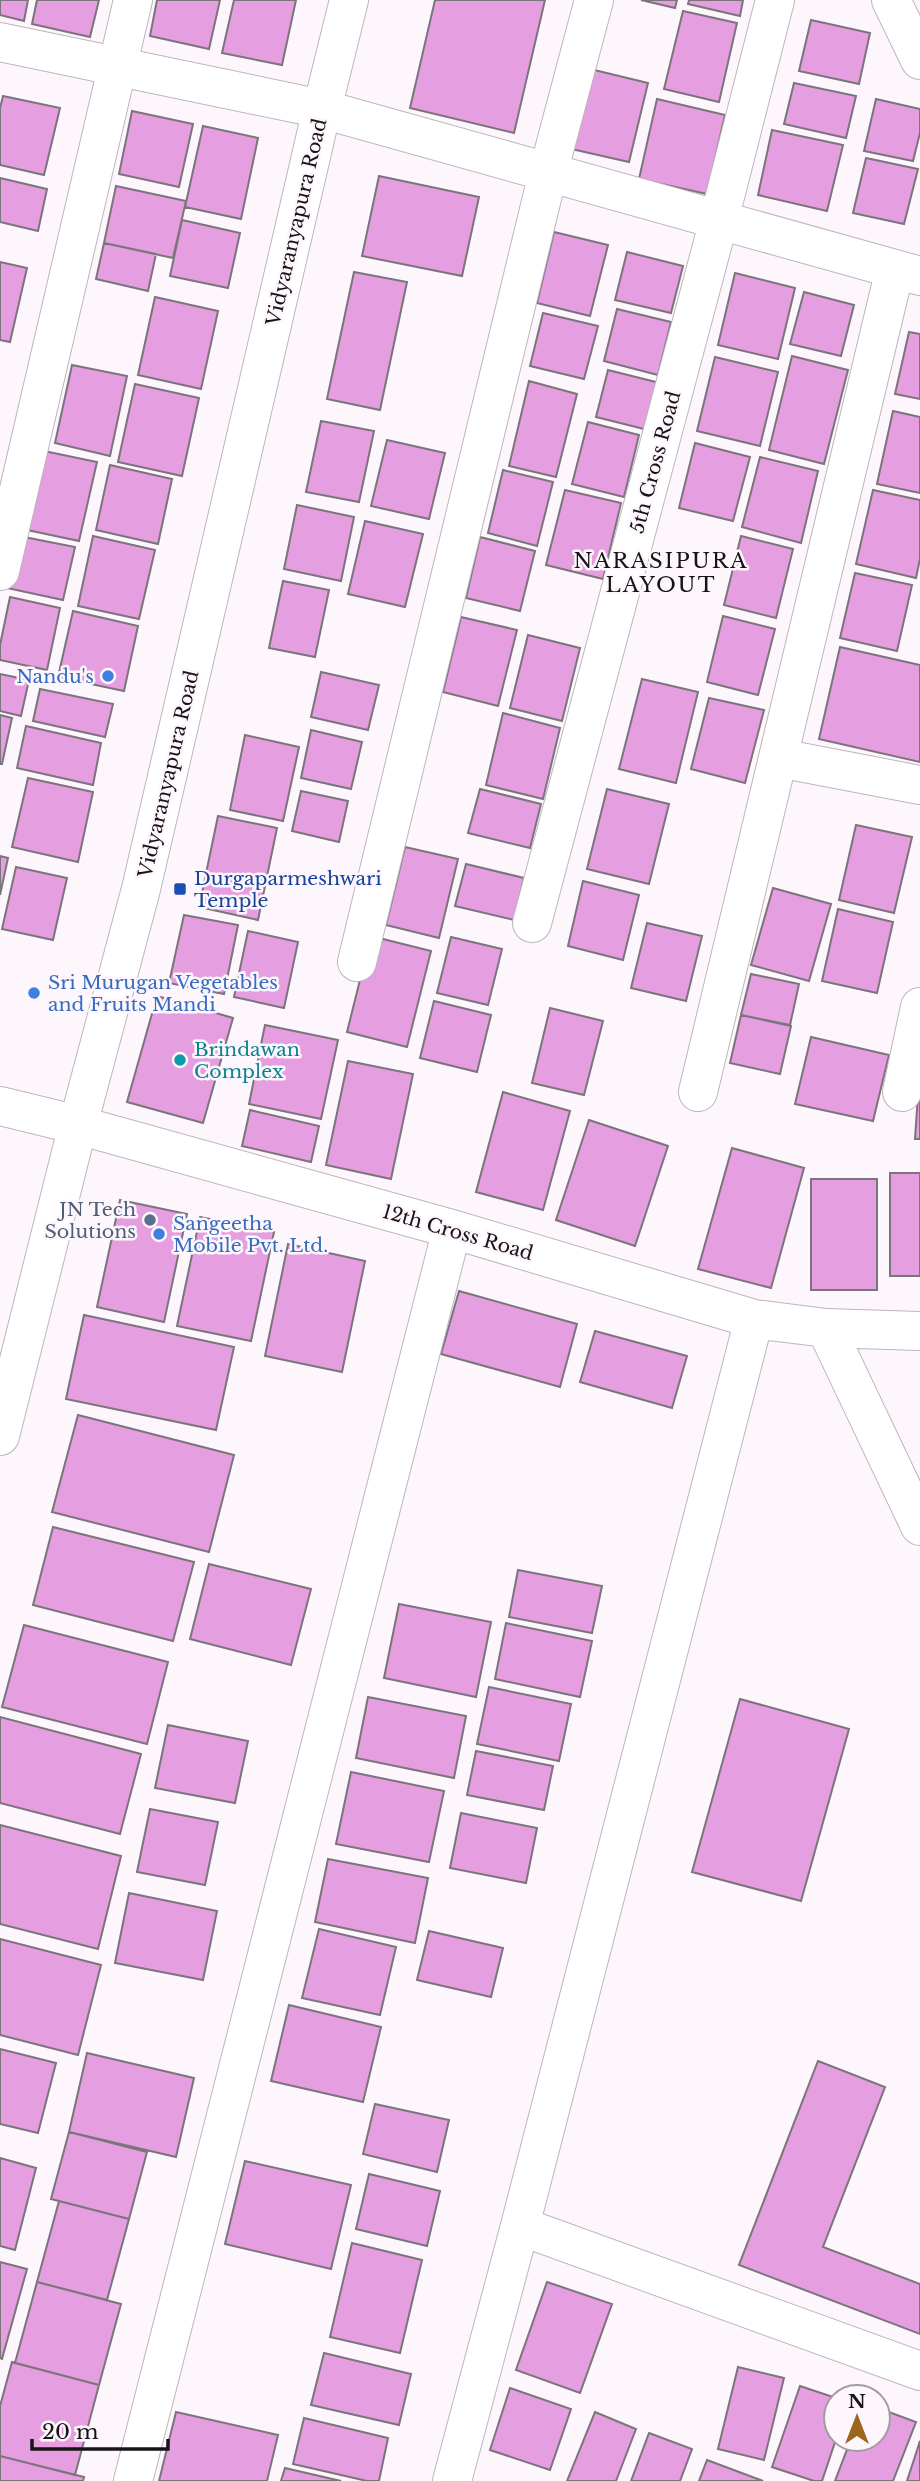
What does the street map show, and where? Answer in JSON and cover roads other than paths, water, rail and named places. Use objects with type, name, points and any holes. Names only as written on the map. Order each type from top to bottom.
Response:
[{"type":"street","points":[[0,571],[133,0]]},
{"type":"street","name":"Vidyaranyapura Road","points":[[0,1436],[141,889],[349,0]]},
{"type":"street","points":[[357,962],[548,173],[594,0]]},
{"type":"street","name":"5th Cross Road","points":[[532,923],[775,0]]},
{"type":"street","points":[[0,42],[322,109],[907,272],[779,758],[698,1092]]},
{"type":"street","points":[[779,758],[920,785]]},
{"type":"street","points":[[902,1092],[920,1007]]},
{"type":"street","name":"12th Cross Road","points":[[0,1106],[78,1125],[452,1229],[754,1319],[826,1328],[920,1331]]},
{"type":"street","points":[[134,2481],[452,1229]]},
{"type":"street","points":[[452,2481],[754,1319]]},
{"type":"street","points":[[826,1328],[920,1526]]},
{"type":"street","points":[[520,2225],[920,2371]]},
{"type":"place","name":"Nandu's","points":[[108,676]]},
{"type":"place","name":"Durgaparmeshwari Temple","points":[[180,889]]},
{"type":"place","name":"Sri Murugan Vegetables and Fruits Mandi","points":[[34,993]]},
{"type":"place","name":"Brindawan Complex","points":[[180,1060]]},
{"type":"place","name":"JN Tech Solutions","points":[[150,1220]]},
{"type":"place","name":"Sangeetha Mobile Pvt. Ltd.","points":[[159,1234]]},
{"type":"district","name":"NARASIPURA LAYOUT","points":[[661,573]]}]
